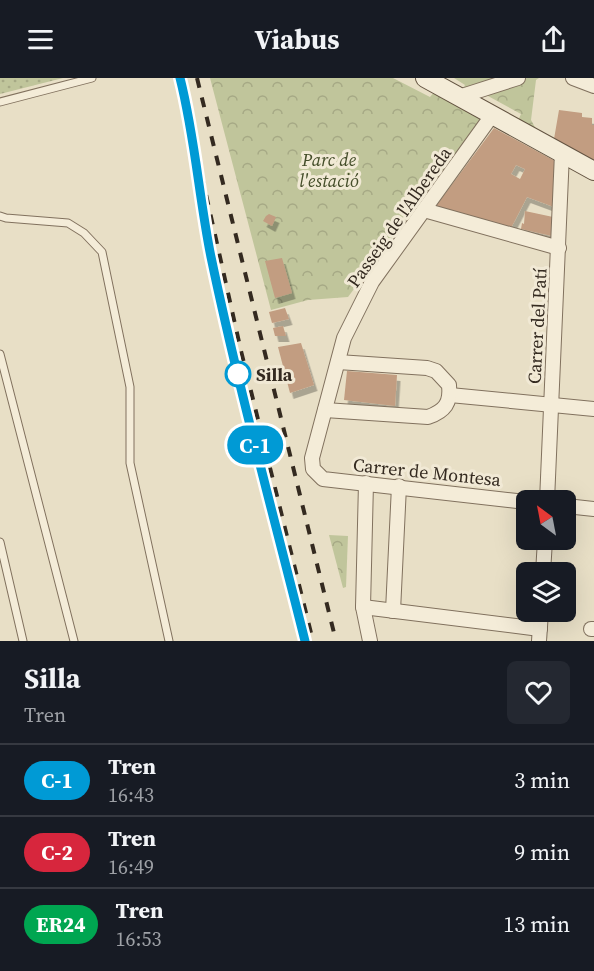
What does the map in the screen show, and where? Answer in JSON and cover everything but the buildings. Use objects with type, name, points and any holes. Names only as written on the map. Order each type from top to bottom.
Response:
[{"type":"street","points":[[426,78],[594,171]]},
{"type":"street","points":[[465,95],[518,78]]},
{"type":"street","points":[[573,78],[594,86]]},
{"type":"street","name":"Passeig de l'Albereda","points":[[323,479],[313,469],[312,458],[344,338],[372,282],[493,114]]},
{"type":"street","name":"Carrer del Patí","points":[[547,490],[562,153]]},
{"type":"street","points":[[424,210],[559,248]]},
{"type":"street","points":[[325,410],[428,417],[441,413],[449,403],[449,385],[436,371],[427,368],[338,362]]},
{"type":"street","points":[[450,395],[594,409]]},
{"type":"street","name":"Carrer de Montesa","points":[[323,479],[516,501]]},
{"type":"street","points":[[366,483],[363,607],[370,641]]},
{"type":"street","points":[[393,611],[399,486]]},
{"type":"street","points":[[576,507],[594,509]]},
{"type":"street","points":[[363,607],[539,635]]},
{"type":"lane","points":[[0,102],[92,78]]},
{"type":"lane","points":[[0,216],[68,224],[84,233],[102,252],[130,387],[130,463],[169,641]]},
{"type":"lane","points":[[0,354],[74,641]]},
{"type":"lane","points":[[0,542],[22,641]]},
{"type":"green space","points":[[0,78],[63,78],[0,94]]},
{"type":"green space","name":"Parc de l'estació","points":[[210,78],[393,78],[430,97],[436,90],[476,112],[480,121],[348,297],[308,300],[271,310]]},
{"type":"green space","points":[[454,78],[539,78],[536,80],[531,120],[536,129],[517,123],[521,114],[477,90],[460,93],[465,85]]},
{"type":"green space","points":[[329,535],[348,536],[346,587],[343,588]]},
{"type":"railway","points":[[180,78],[241,351],[313,641]]},
{"type":"railway","points":[[197,78],[336,641]]},
{"type":"train","name":"C-1","points":[[180,78],[189,113],[198,181],[214,270],[257,453],[305,641]]},
{"type":"place","name":"Silla","points":[[238,374]]}]
